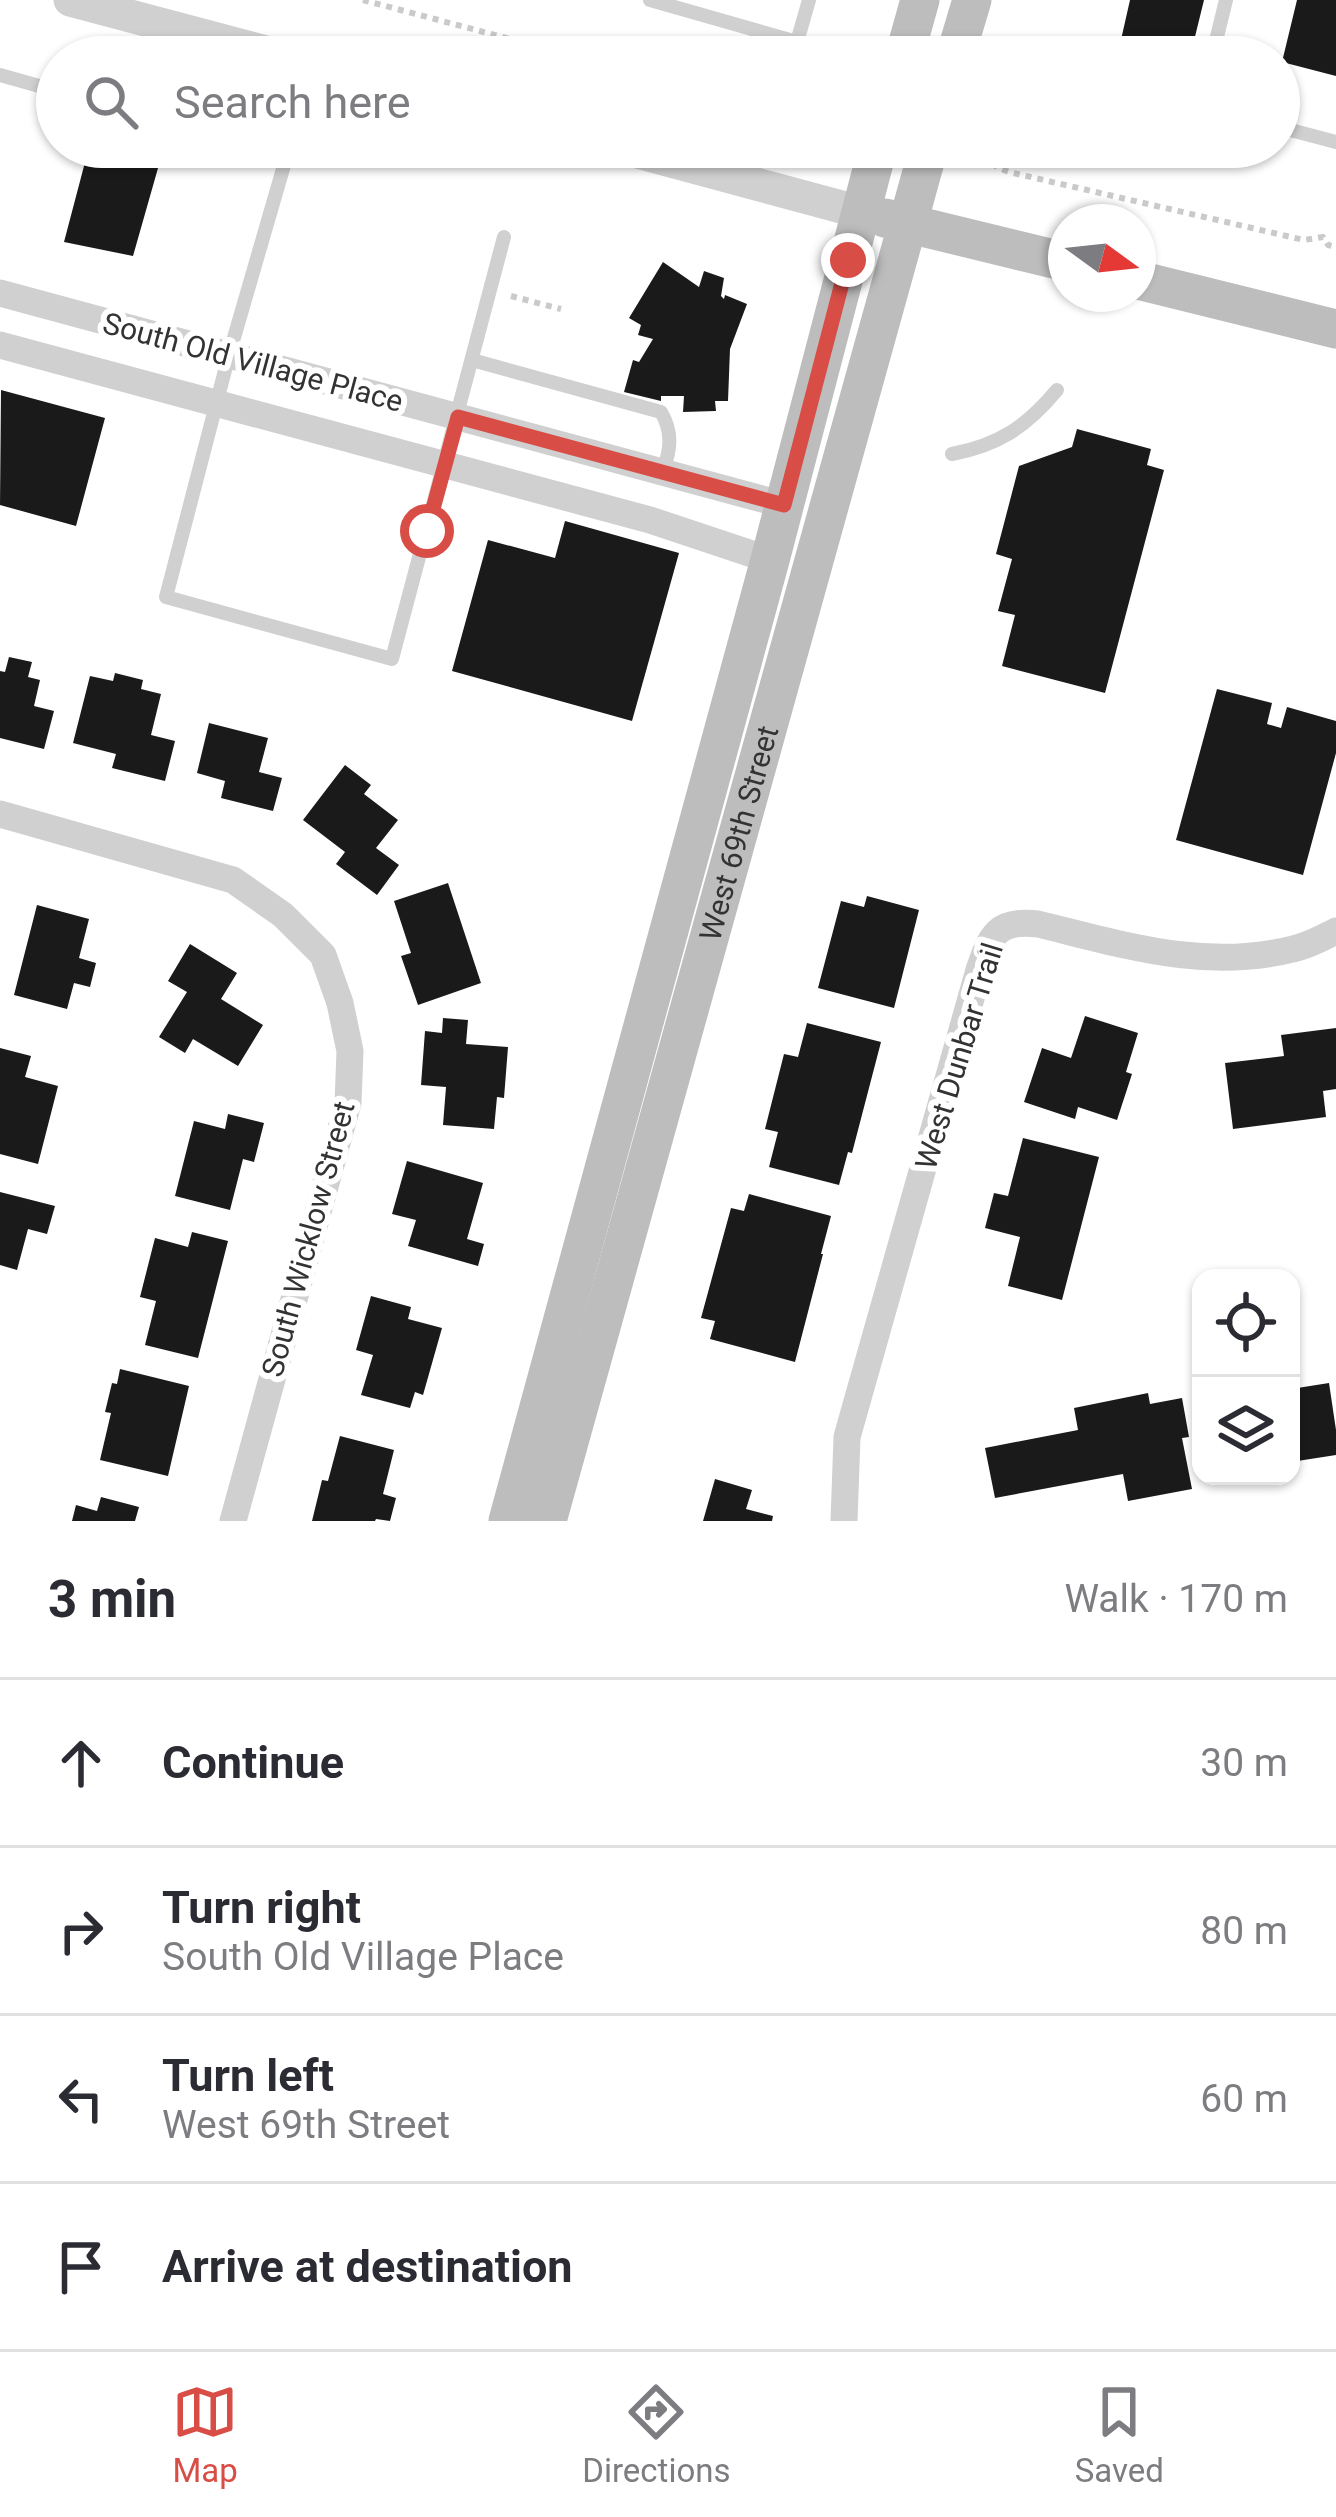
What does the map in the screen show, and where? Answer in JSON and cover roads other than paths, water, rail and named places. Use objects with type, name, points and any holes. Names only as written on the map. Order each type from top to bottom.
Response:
[{"type":"main road","points":[[910,36],[920,0]]},
{"type":"main road","points":[[961,36],[971,0]]},
{"type":"main road","name":"West 69th Street","points":[[508,1521],[872,168]]},
{"type":"main road","name":"West 69th Street","points":[[548,1521],[907,223],[946,168]]},
{"type":"main road","points":[[860,212],[1048,258]]},
{"type":"main road","points":[[1156,284],[1336,328]]},
{"type":"street","points":[[70,0],[206,36]]},
{"type":"street","points":[[697,168],[860,212]]},
{"type":"street","name":"South Old Village Place","points":[[0,293],[784,505]]},
{"type":"street","name":"South Old Village Place","points":[[0,345],[650,520],[770,560]]},
{"type":"street","name":"South Wicklow Street","points":[[0,814],[233,880],[283,915],[323,955],[340,1003],[350,1051],[348,1103],[233,1521]]},
{"type":"street","name":"West Dunbar Trail","points":[[844,1521],[848,1437],[980,970],[998,930],[1017,923],[1038,924],[1162,954],[1234,960],[1298,949],[1336,932]]},
{"type":"lane","points":[[650,0],[706,8],[781,36]]},
{"type":"lane","points":[[799,36],[809,0]]},
{"type":"lane","points":[[1217,36],[1226,0]]},
{"type":"lane","points":[[0,75],[36,85]]},
{"type":"lane","points":[[1300,133],[1336,142]]},
{"type":"lane","points":[[282,168],[166,597],[392,659],[504,237]]},
{"type":"lane","points":[[472,360],[661,412],[670,445],[662,472]]},
{"type":"lane","points":[[952,454],[981,448],[1033,418],[1057,389]]}]
